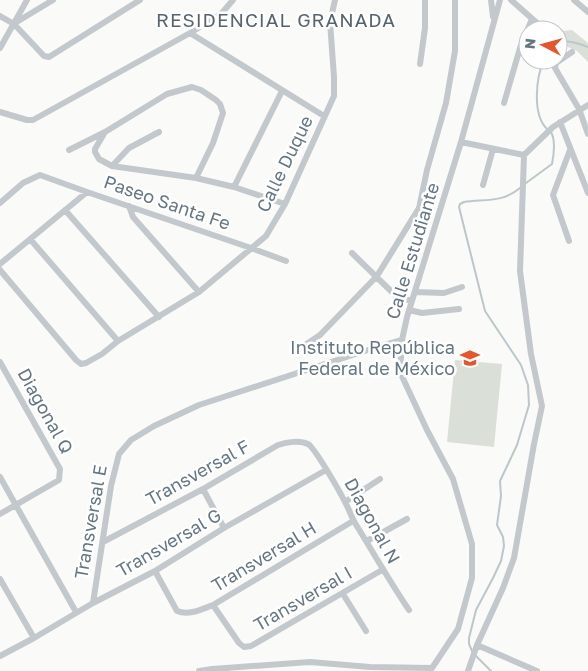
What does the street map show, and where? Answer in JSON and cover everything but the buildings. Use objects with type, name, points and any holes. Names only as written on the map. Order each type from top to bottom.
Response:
[{"type":"street","points":[[0,48],[27,0]]},
{"type":"street","points":[[14,24],[53,0]]},
{"type":"street","points":[[0,16],[14,24],[44,56],[49,57],[140,0]]},
{"type":"street","points":[[0,112],[26,120],[33,120],[190,33],[221,14],[233,0]]},
{"type":"street","name":"Calle Duque","points":[[0,270],[81,364],[102,354],[118,341],[199,292],[266,236],[285,204],[334,96],[330,22],[335,0]]},
{"type":"street","points":[[420,64],[425,28],[425,0]]},
{"type":"street","points":[[299,349],[320,335],[377,276],[419,208],[427,170],[446,103],[455,51],[456,0]]},
{"type":"street","points":[[491,0],[493,21]]},
{"type":"street","name":"Calle Estudiante","points":[[431,670],[458,629],[472,578],[472,544],[453,479],[427,430],[400,372],[402,340],[412,301],[461,142],[500,0]]},
{"type":"street","points":[[504,102],[520,48],[532,19],[511,0]]},
{"type":"street","points":[[574,0],[588,12]]},
{"type":"street","points":[[190,33],[324,116]]},
{"type":"street","points":[[572,52],[556,64],[555,68],[579,109],[588,134]]},
{"type":"street","points":[[69,150],[105,132],[167,94],[192,87],[201,90],[216,100],[220,104],[223,113],[196,178]]},
{"type":"street","points":[[234,187],[282,91]]},
{"type":"street","points":[[469,668],[476,648],[504,588],[514,558],[542,406],[528,333],[520,271],[524,155],[553,127],[588,105]]},
{"type":"street","points":[[560,122],[588,193]]},
{"type":"street","points":[[105,132],[95,152],[99,159],[112,166],[196,178],[234,187],[285,204]]},
{"type":"street","points":[[112,166],[129,148],[159,132]]},
{"type":"street","points":[[461,142],[524,155]]},
{"type":"street","points":[[483,185],[493,149]]},
{"type":"street","points":[[569,241],[554,195],[570,150]]},
{"type":"street","points":[[0,203],[23,183],[40,175],[87,192]]},
{"type":"street","name":"Paseo Santa Fe","points":[[0,264],[87,192],[286,261]]},
{"type":"street","points":[[129,206],[133,217],[199,292]]},
{"type":"street","points":[[65,210],[159,317]]},
{"type":"street","points":[[30,239],[118,341]]},
{"type":"street","points":[[352,253],[397,297],[412,301]]},
{"type":"street","points":[[415,292],[444,293],[462,287]]},
{"type":"street","points":[[410,310],[422,313],[459,309]]},
{"type":"street","name":"Transversal E","points":[[93,603],[111,486],[119,454],[131,440],[154,426],[200,405],[402,340]]},
{"type":"street","points":[[402,349],[441,348]]},
{"type":"street","name":"Diagonal Q","points":[[0,362],[60,469],[59,480],[16,505]]},
{"type":"street","name":"Transversal F","points":[[103,542],[203,489],[278,445],[286,442],[310,445]]},
{"type":"street","name":"Diagonal N","points":[[310,445],[345,502],[353,521],[367,541],[382,570],[409,610]]},
{"type":"street","name":"Transversal G","points":[[0,656],[76,612],[155,572],[224,528],[326,470]]},
{"type":"street","points":[[0,478],[76,612]]},
{"type":"street","points":[[345,502],[380,479]]},
{"type":"street","points":[[203,489],[224,528]]},
{"type":"street","points":[[0,514],[16,505]]},
{"type":"street","points":[[367,541],[407,519]]},
{"type":"street","name":"Transversal H","points":[[155,572],[177,611],[183,614],[189,613],[213,604],[353,521]]},
{"type":"street","name":"Transversal I","points":[[213,604],[239,643],[244,647],[251,646],[382,570]]},
{"type":"street","points":[[0,579],[34,638]]},
{"type":"street","points":[[343,594],[366,631]]},
{"type":"street","points":[[476,648],[537,671]]},
{"type":"street","points":[[199,671],[212,668],[310,662],[431,670]]},
{"type":"shaded area","points":[[568,30],[572,30],[588,43],[588,62],[577,51],[568,47]]},
{"type":"shaded area","points":[[455,360],[502,364],[494,447],[447,442]]},
{"type":"waterway","points":[[568,42],[588,47]]},
{"type":"waterway","points":[[540,70],[537,86],[537,105],[542,123],[547,129]]},
{"type":"waterway","points":[[526,183],[552,164],[554,143],[551,132]]},
{"type":"waterway","points":[[472,651],[469,638],[476,610],[501,561],[504,546],[503,537],[497,525],[501,496],[500,481],[517,445],[529,405],[528,385],[521,365],[485,311],[459,207],[464,202],[493,200],[507,196],[520,188]]},
{"type":"waterway","points":[[475,655],[491,671]]},
{"type":"place","name":"Instituto República Federal de México","points":[[470,358]]},
{"type":"district","name":"RESIDENCIAL GRANADA","points":[[276,20]]}]
